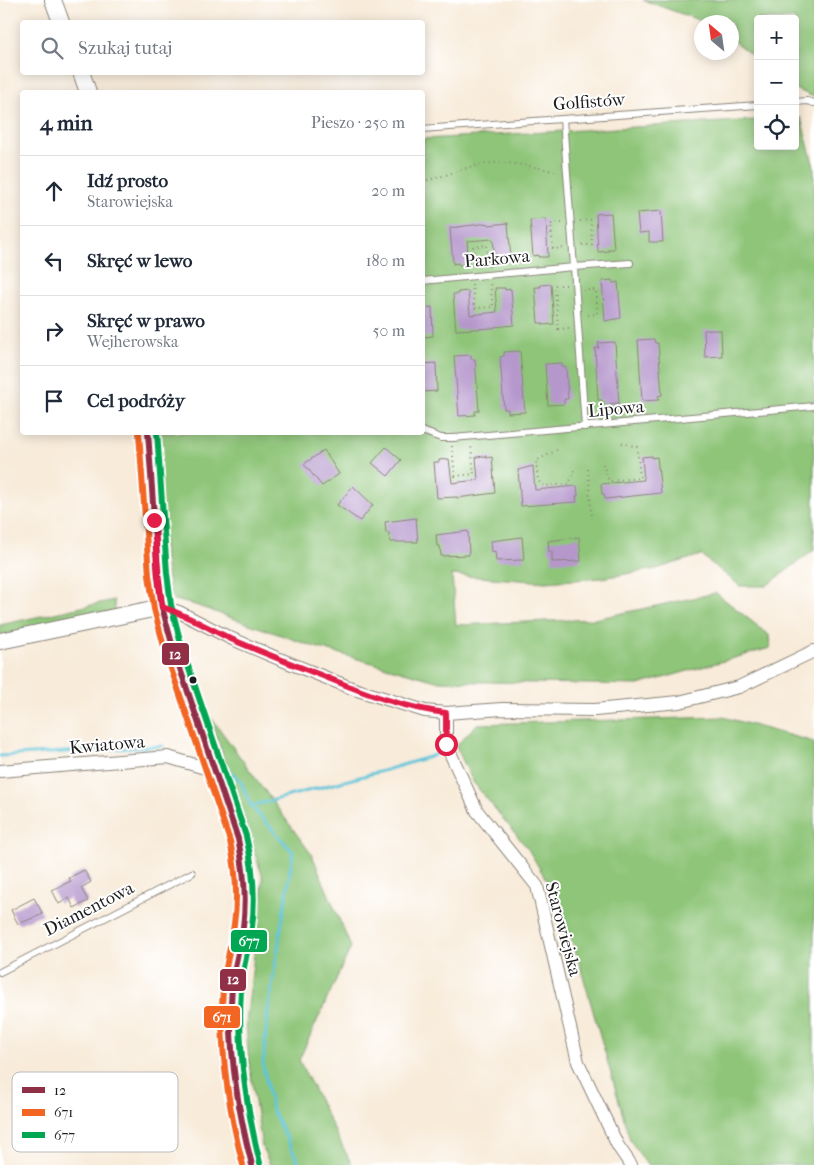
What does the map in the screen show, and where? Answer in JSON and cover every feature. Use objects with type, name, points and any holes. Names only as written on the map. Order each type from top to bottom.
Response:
[{"type":"street","points":[[53,0],[60,20]]},
{"type":"street","points":[[81,75],[87,90]]},
{"type":"street","points":[[148,435],[162,607],[174,651],[238,839],[244,867],[245,911],[232,986],[231,1032],[236,1086],[252,1165]]},
{"type":"street","points":[[0,641],[162,607],[179,612],[253,648],[354,689],[425,711],[446,713],[502,709],[596,710],[679,702],[739,688],[814,651]]},
{"type":"street","name":"Starowiejska","points":[[446,713],[446,744],[477,811],[537,886],[578,1062],[618,1146],[631,1165]]},
{"type":"street","name":"Kwiatowa","points":[[0,771],[168,757],[215,771]]},
{"type":"lane","points":[[799,102],[814,102]]},
{"type":"lane","name":"Golfistów","points":[[425,129],[754,104]]},
{"type":"lane","points":[[563,119],[585,427]]},
{"type":"lane","name":"Parkowa","points":[[425,281],[630,262]]},
{"type":"lane","name":"Lipowa","points":[[425,432],[441,438],[471,437],[814,406]]},
{"type":"lane","name":"Diamentowa","points":[[0,972],[192,873]]},
{"type":"path","points":[[425,180],[449,175],[480,164],[502,163],[567,173]]},
{"type":"path","points":[[591,220],[592,244],[572,247],[553,249],[551,224],[591,220]]},
{"type":"path","points":[[487,245],[493,307],[474,308],[473,277],[473,247],[487,245]]},
{"type":"path","points":[[578,315],[598,314],[596,290],[555,286],[558,329],[578,328]]},
{"type":"path","points":[[451,438],[455,476],[474,474],[471,437]]},
{"type":"path","points":[[603,464],[609,481],[640,478],[637,447],[619,442]]},
{"type":"path","points":[[556,450],[536,461],[538,481],[545,486],[570,484],[575,467]]},
{"type":"path","points":[[588,469],[592,519]]},
{"type":"green space","points":[[643,0],[814,0],[814,97],[799,91],[799,15],[754,15],[754,57],[739,45],[739,15],[694,15],[694,18]]},
{"type":"green space","points":[[799,118],[801,118],[814,167],[814,301],[812,302],[814,312],[814,550],[766,586],[740,586],[701,555],[656,569],[601,578],[546,582],[452,575],[456,625],[595,619],[716,593],[769,635],[770,648],[638,685],[436,681],[312,646],[195,605],[171,599],[165,560],[156,435],[425,435],[425,139],[754,120],[754,150],[799,150]]},
{"type":"green space","points":[[114,600],[115,611],[0,637],[0,625]]},
{"type":"green space","points":[[210,716],[312,855],[351,947],[299,1060],[352,1165],[270,1165],[262,1147],[249,1063],[246,1024],[263,878]]},
{"type":"green space","points":[[723,717],[814,742],[814,1165],[647,1165],[630,1140],[579,962],[556,896],[528,849],[473,782],[456,746],[477,724]]},
{"type":"building","points":[[661,211],[663,242],[649,242],[649,232],[639,233],[637,213]]},
{"type":"building","points":[[611,213],[614,249],[598,252],[596,214]]},
{"type":"building","points":[[546,219],[548,257],[533,256],[530,220]]},
{"type":"building","points":[[488,223],[488,225],[508,223],[511,259],[495,262],[493,239],[467,241],[469,265],[453,264],[450,228]]},
{"type":"building","points":[[612,280],[613,283],[618,282],[621,318],[605,321],[602,281]]},
{"type":"building","points":[[551,284],[554,324],[543,325],[543,323],[538,323],[535,287]]},
{"type":"building","points":[[495,288],[511,289],[514,325],[456,330],[453,294],[468,291],[470,315],[497,312]]},
{"type":"building","points":[[432,307],[433,336],[425,337],[425,308]]},
{"type":"building","points":[[704,330],[721,330],[722,356],[705,357]]},
{"type":"building","points":[[654,339],[655,343],[658,343],[662,395],[658,396],[659,400],[642,401],[638,340]]},
{"type":"building","points":[[615,342],[619,403],[603,404],[602,400],[598,400],[595,348],[599,348],[598,343]]},
{"type":"building","points":[[520,351],[525,412],[508,413],[508,409],[504,409],[500,357],[504,356],[504,352]]},
{"type":"building","points":[[471,355],[471,359],[475,359],[479,411],[475,411],[475,415],[459,416],[454,356]]},
{"type":"building","points":[[436,363],[437,391],[425,392],[425,364]]},
{"type":"building","points":[[562,363],[562,367],[566,367],[568,399],[564,399],[564,404],[548,405],[545,364]]},
{"type":"building","points":[[386,447],[401,460],[388,476],[372,463]]},
{"type":"building","points":[[324,450],[339,474],[322,486],[304,464]]},
{"type":"building","points":[[486,456],[486,458],[492,457],[495,493],[457,498],[437,498],[434,462],[449,459],[452,483],[478,480],[476,457]]},
{"type":"building","points":[[652,456],[652,458],[657,457],[661,493],[605,499],[604,494],[602,494],[601,484],[644,480],[642,457]]},
{"type":"building","points":[[533,466],[535,490],[577,486],[577,502],[521,506],[518,470]]},
{"type":"building","points":[[353,486],[373,505],[360,521],[337,505]]},
{"type":"building","points":[[416,518],[418,542],[390,542],[389,533],[386,533],[385,522]]},
{"type":"building","points":[[468,531],[469,555],[441,556],[440,546],[437,546],[436,535]]},
{"type":"building","points":[[522,537],[524,560],[496,561],[495,551],[492,552],[491,541]]},
{"type":"building","points":[[579,537],[581,561],[552,562],[552,552],[549,552],[548,541]]},
{"type":"building","points":[[84,870],[91,882],[81,888],[88,901],[74,908],[69,898],[59,904],[52,890],[71,881],[69,878]]},
{"type":"building","points":[[34,898],[43,914],[18,924],[11,910]]},
{"type":"waterway","points":[[0,756],[163,746]]},
{"type":"waterway","points":[[251,806],[386,770],[432,756],[443,750]]},
{"type":"waterway","points":[[229,771],[240,780],[251,806],[293,852],[268,1011],[263,1065],[272,1110],[300,1165]]},
{"type":"transit line","name":"671","points":[[139,435],[149,575],[154,609],[166,654],[230,841],[234,862],[236,904],[223,988],[222,1033],[229,1099],[243,1165]]},
{"type":"transit line","name":"12","points":[[148,435],[162,607],[174,651],[238,839],[242,861],[245,894],[244,916],[232,987],[231,1032],[234,1077],[252,1165]]},
{"type":"transit line","name":"677","points":[[157,435],[171,605],[182,648],[246,836],[250,859],[254,892],[253,915],[242,982],[240,1034],[247,1099],[260,1163]]},
{"type":"route","points":[[154,520],[162,607],[179,612],[230,638],[354,689],[425,711],[446,713],[446,744]]}]
